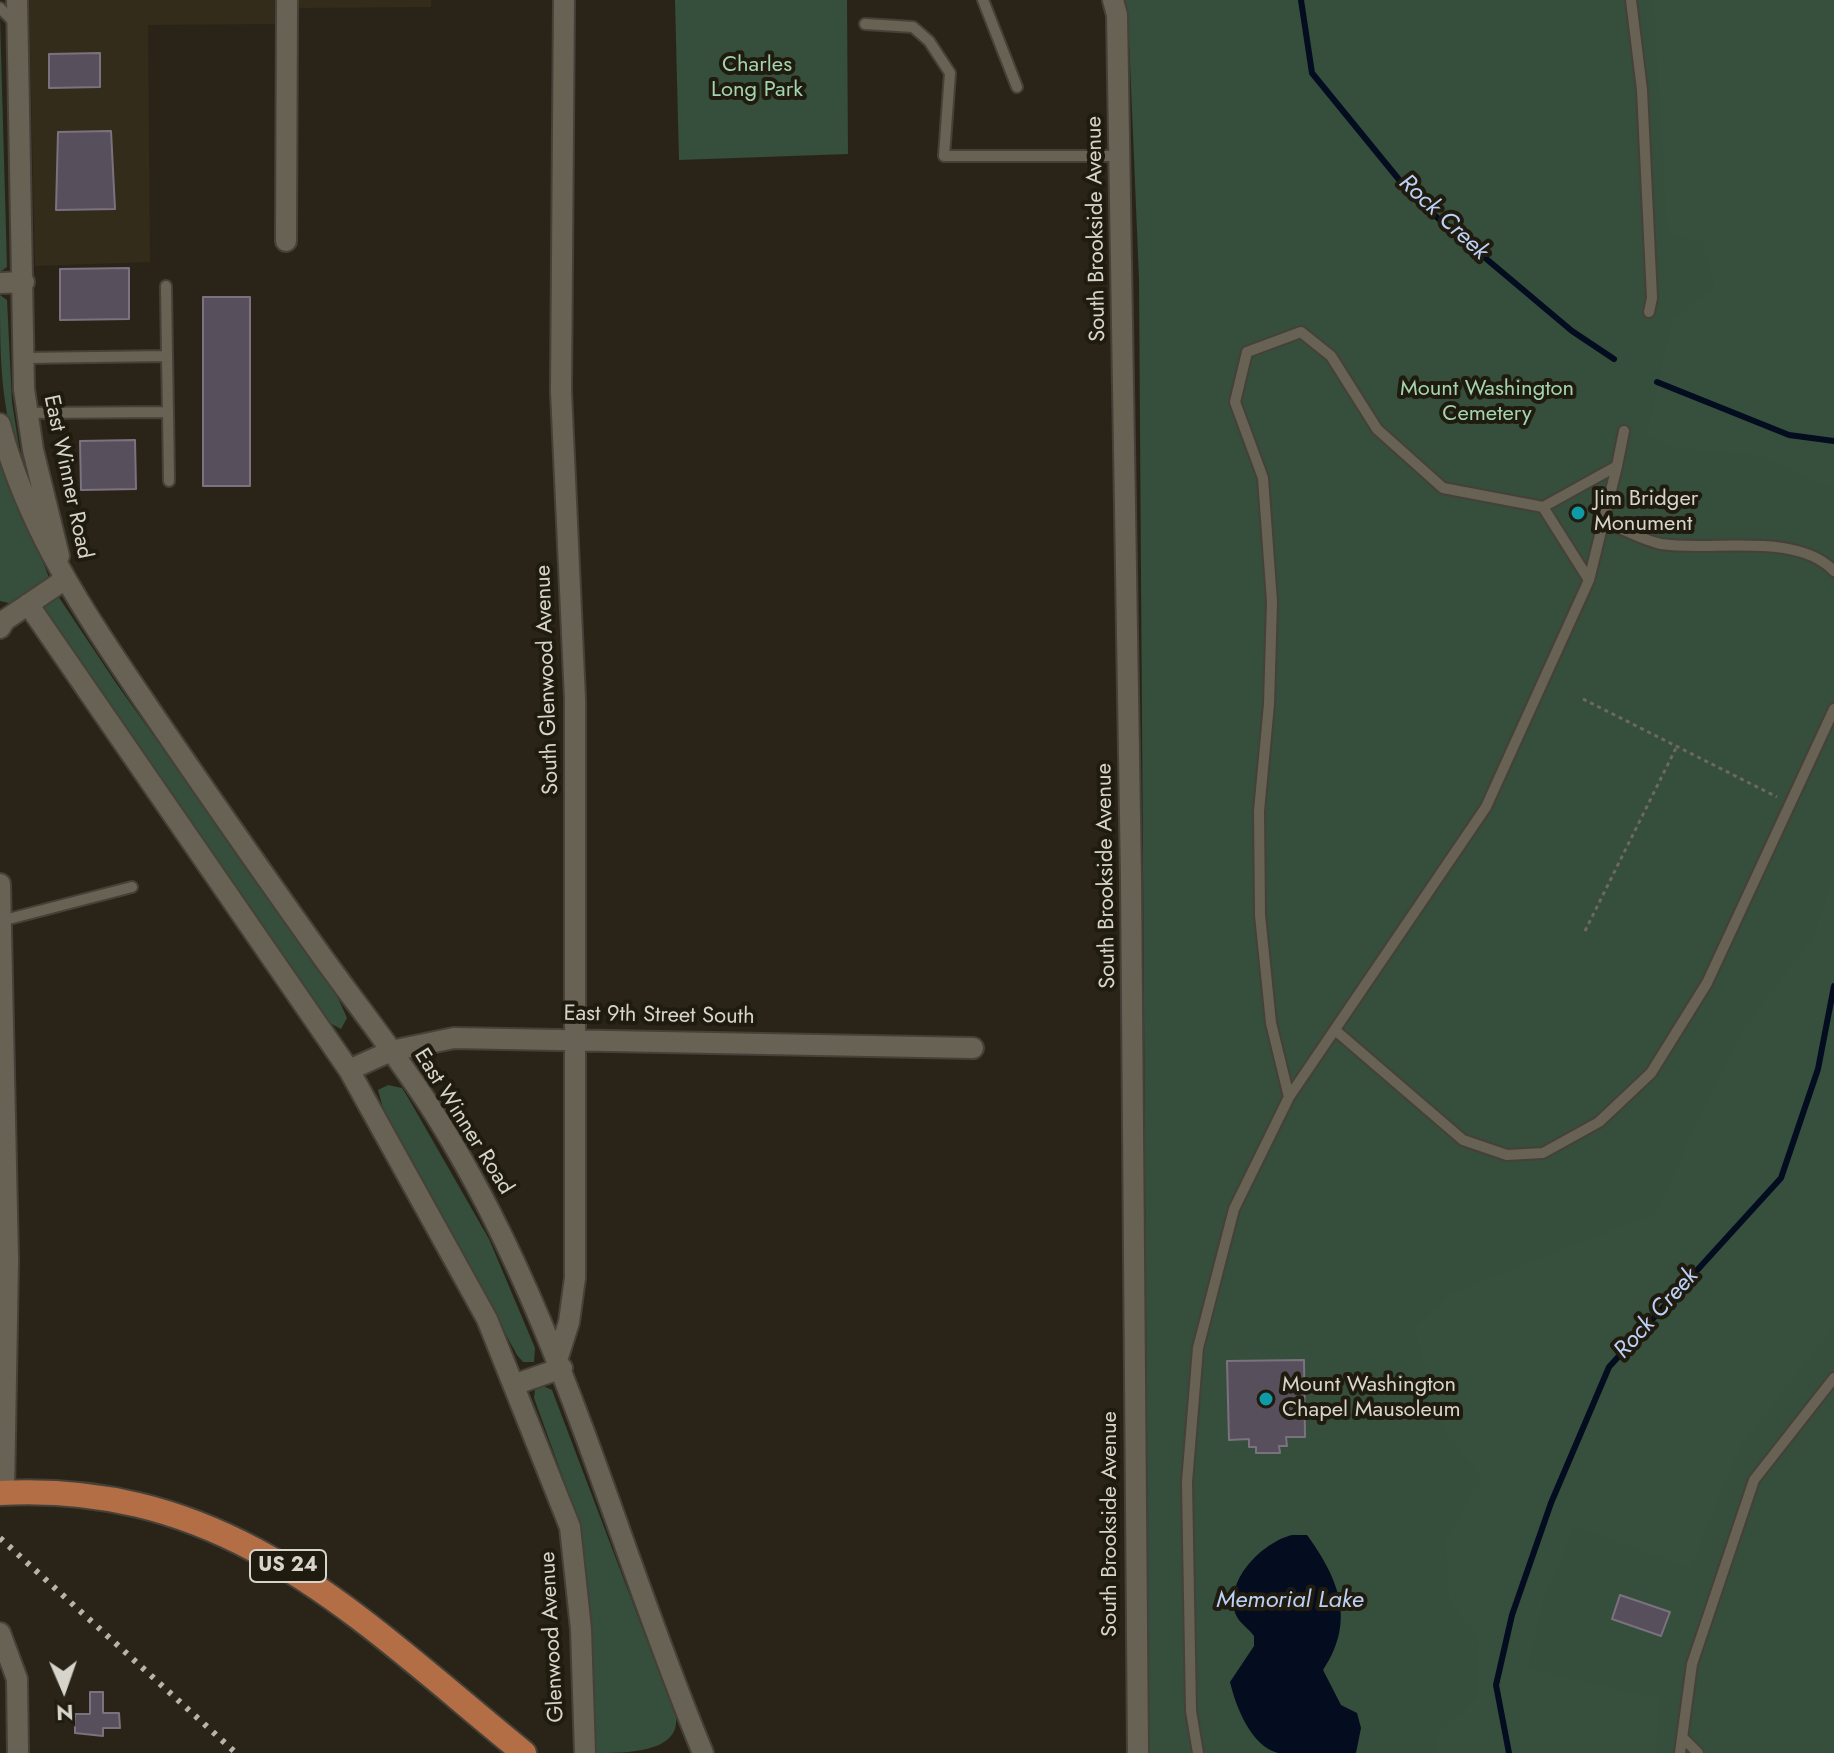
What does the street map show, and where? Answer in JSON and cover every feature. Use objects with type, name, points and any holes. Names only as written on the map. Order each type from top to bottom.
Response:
[{"type":"main road","name":"US 24","points":[[2,1493],[75,1495],[141,1506],[237,1538],[315,1585],[524,1753]]},
{"type":"street","name":"East Winner Road","points":[[17,0],[27,413],[64,580]]},
{"type":"street","points":[[286,241],[287,0]]},
{"type":"street","name":"South Glenwood Avenue","points":[[560,1362],[575,1278],[575,699],[561,391],[564,0]]},
{"type":"street","name":"South Brookside Avenue","points":[[1113,0],[1117,15],[1120,156],[1130,805],[1138,1753]]},
{"type":"street","points":[[0,283],[24,282]]},
{"type":"street","name":"East Winner Road","points":[[0,424],[16,480],[35,527],[64,580],[241,843],[435,1114],[481,1193],[522,1274],[560,1362],[698,1751]]},
{"type":"street","points":[[0,628],[64,580]]},
{"type":"street","points":[[28,604],[349,1070],[487,1319],[516,1384],[560,1362]]},
{"type":"street","points":[[0,884],[8,1260],[2,1493]]},
{"type":"street","name":"East 9th Street South","points":[[349,1070],[391,1051],[454,1038],[973,1048]]},
{"type":"street","name":"Glenwood Avenue","points":[[516,1384],[570,1527],[581,1629],[585,1753]]},
{"type":"street","points":[[0,1633],[17,1679],[18,1753]]},
{"type":"lane","points":[[983,0],[1017,87]]},
{"type":"lane","points":[[1631,0],[1642,90],[1652,298],[1649,312]]},
{"type":"lane","points":[[0,8],[10,14],[18,30]]},
{"type":"lane","points":[[865,24],[913,27],[929,41],[950,73],[944,156],[1120,156]]},
{"type":"lane","points":[[166,286],[169,481]]},
{"type":"lane","points":[[1289,1097],[1271,1023],[1260,915],[1259,811],[1269,704],[1272,602],[1263,478],[1235,402],[1247,352],[1301,332],[1331,356],[1377,429],[1443,488],[1543,507],[1617,466]]},
{"type":"lane","points":[[24,358],[167,356]]},
{"type":"lane","points":[[27,413],[168,412]]},
{"type":"lane","points":[[1198,1753],[1191,1711],[1187,1482],[1198,1348],[1234,1209],[1289,1097],[1486,807],[1589,580],[1624,431]]},
{"type":"lane","points":[[1543,507],[1589,580]]},
{"type":"lane","points":[[1603,521],[1660,544],[1747,545],[1820,556],[1834,571]]},
{"type":"lane","points":[[1335,1030],[1463,1140],[1507,1155],[1543,1153],[1599,1122],[1651,1073],[1707,983],[1834,709]]},
{"type":"lane","points":[[1,921],[132,887]]},
{"type":"lane","points":[[1680,1753],[1692,1664],[1754,1480],[1834,1378]]},
{"type":"lane","points":[[1682,1737],[1698,1753]]},
{"type":"path","points":[[1583,699],[1791,804]]},
{"type":"path","points":[[1585,931],[1677,746]]},
{"type":"shaded area","points":[[29,0],[275,0],[276,24],[148,25],[150,262],[35,266]]},
{"type":"shaded area","points":[[296,0],[431,0],[431,7],[296,8]]},
{"type":"green space","name":"Charles Long Park","points":[[675,0],[847,0],[848,154],[679,160]]},
{"type":"green space","name":"Mount Washington Cemetery","points":[[1123,0],[1834,0],[1834,1753],[1149,1753],[1139,279],[1129,39]]},
{"type":"green space","points":[[1653,0],[1834,0],[1834,489],[1758,456],[1671,448],[1646,436],[1672,320],[1715,287],[1702,242],[1667,234]]},
{"type":"green space","points":[[0,17],[7,267],[0,272]]},
{"type":"green space","points":[[0,295],[7,300],[12,402],[22,466],[5,404]]},
{"type":"green space","points":[[0,447],[48,575],[48,581],[13,604],[0,601]]},
{"type":"green space","points":[[58,596],[116,683],[333,987],[347,1018],[341,1029],[328,1022],[44,610],[42,604]]},
{"type":"green space","points":[[1834,869],[1834,1327],[1740,1448],[1691,1568],[1575,1528],[1544,1600],[1528,1668],[1660,1698],[1657,1753],[1437,1753],[1437,1735],[1477,1697],[1478,1637],[1449,1601],[1445,1539],[1482,1477],[1449,1438],[1431,1400],[1415,1327],[1452,1292],[1657,1212],[1701,1112],[1745,1026],[1814,936]]},
{"type":"green space","points":[[388,1085],[402,1088],[489,1239],[535,1348],[534,1362],[523,1362],[517,1355],[383,1108],[378,1090]]},
{"type":"green space","points":[[543,1386],[552,1390],[676,1717],[675,1729],[669,1738],[649,1748],[596,1753],[584,1560],[575,1511],[534,1398],[535,1390]]},
{"type":"water","name":"Memorial Lake","points":[[1292,1535],[1307,1535],[1335,1584],[1341,1617],[1339,1634],[1323,1670],[1341,1705],[1357,1713],[1361,1728],[1356,1753],[1278,1753],[1268,1749],[1246,1724],[1230,1682],[1254,1646],[1254,1636],[1240,1622],[1234,1604],[1240,1578],[1258,1555]]},
{"type":"building","points":[[100,53],[100,87],[49,88],[49,54]]},
{"type":"building","points":[[111,131],[115,209],[56,210],[58,132]]},
{"type":"building","points":[[129,268],[129,319],[60,320],[60,269]]},
{"type":"building","points":[[203,297],[250,297],[250,486],[203,486]]},
{"type":"building","points":[[135,440],[136,489],[81,490],[80,441]]},
{"type":"building","name":"Mount Washington Chapel Mausoleum","points":[[1304,1360],[1305,1437],[1286,1437],[1287,1446],[1279,1446],[1280,1453],[1256,1453],[1256,1447],[1249,1447],[1249,1439],[1229,1440],[1227,1361]]},
{"type":"building","points":[[1620,1595],[1670,1612],[1661,1636],[1612,1619]]},
{"type":"building","points":[[90,1692],[103,1692],[103,1713],[119,1713],[120,1728],[103,1728],[103,1736],[75,1733],[75,1714],[90,1714]]},
{"type":"waterway","name":"Rock Creek","points":[[1301,0],[1312,73],[1414,198],[1572,331],[1614,359]]},
{"type":"waterway","name":"Rock Creek","points":[[1657,382],[1789,435],[1834,441]]},
{"type":"waterway","name":"Rock Creek","points":[[1509,1753],[1496,1685],[1512,1615],[1551,1503],[1609,1367],[1781,1178],[1818,1069],[1834,986]]},
{"type":"railway","points":[[0,1538],[236,1753]]},
{"type":"place","name":"Jim Bridger Monument","points":[[1578,513]]},
{"type":"place","name":"Mount Washington Chapel Mausoleum","points":[[1266,1399]]}]
